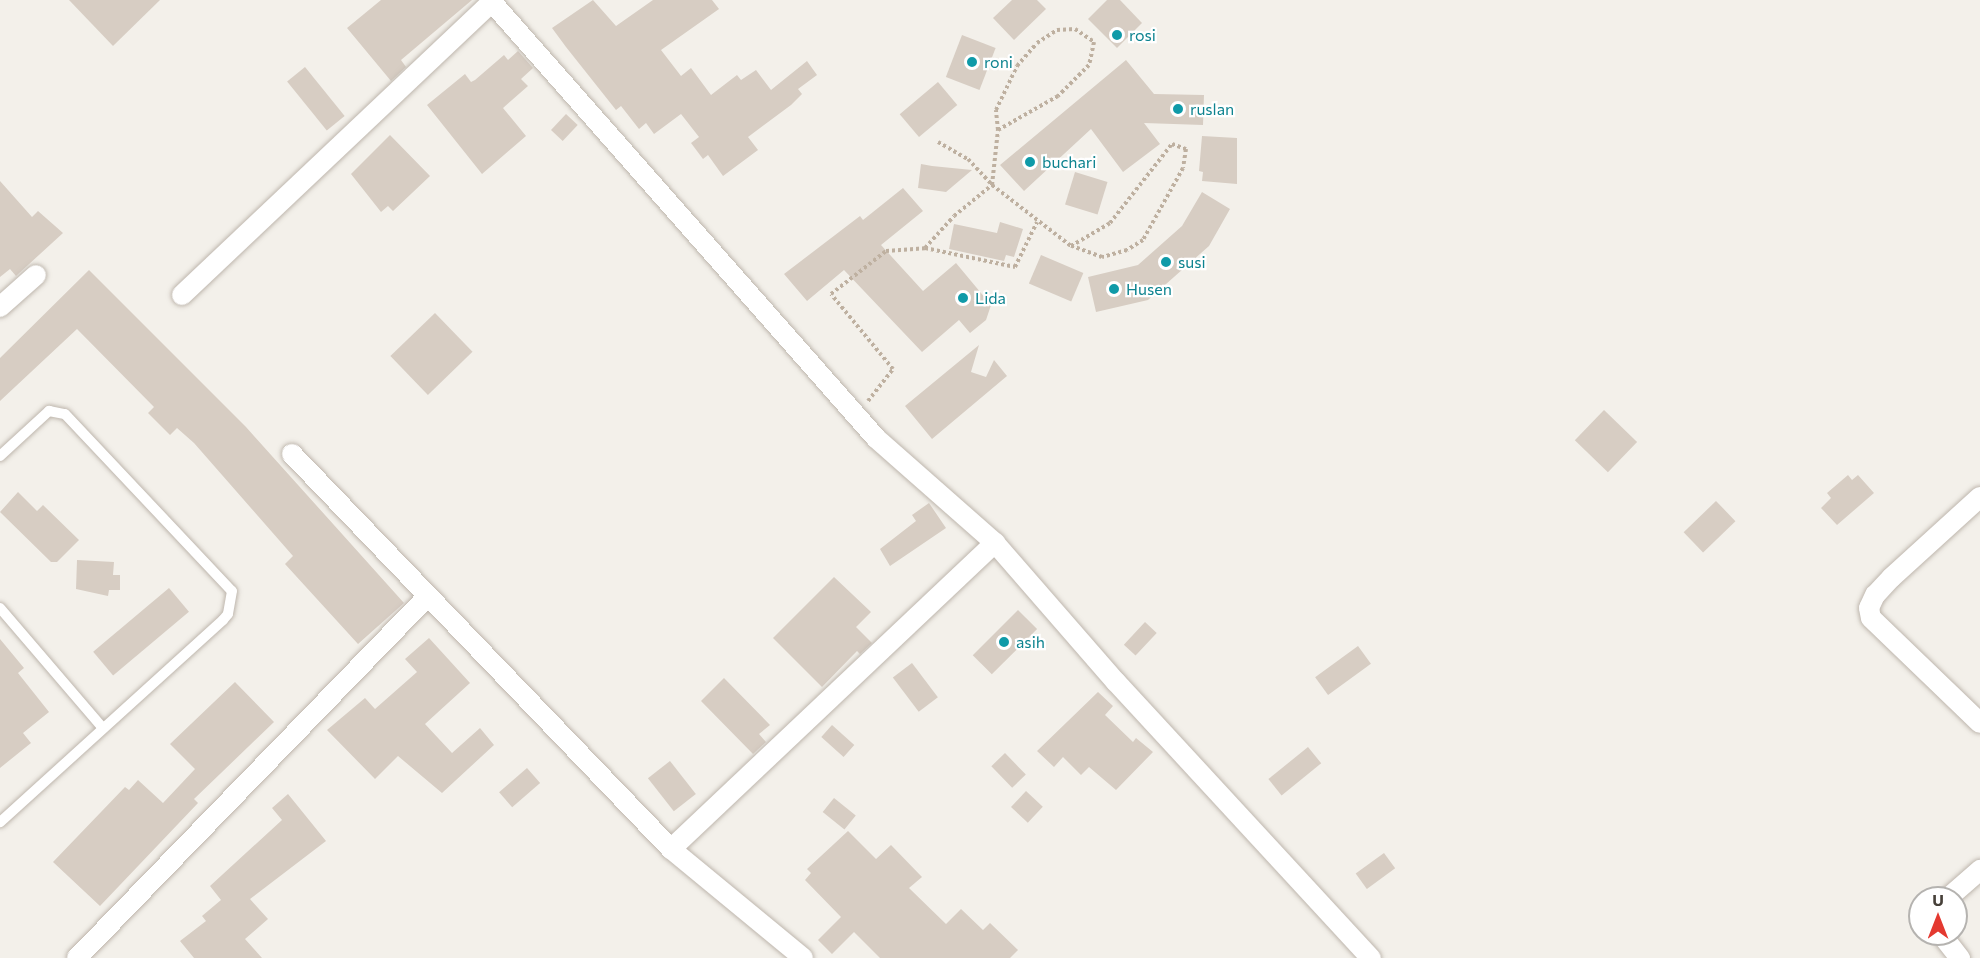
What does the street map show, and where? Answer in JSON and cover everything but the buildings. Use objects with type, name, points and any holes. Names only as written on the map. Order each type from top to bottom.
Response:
[{"type":"street","points":[[182,295],[491,1],[858,414],[876,438],[995,543],[1116,682],[1371,958]]},
{"type":"street","points":[[0,308],[36,275]]},
{"type":"street","points":[[292,454],[671,849],[803,958]]},
{"type":"street","points":[[1980,496],[1891,578],[1875,595],[1869,609],[1871,618],[1980,723]]},
{"type":"street","points":[[671,849],[995,543]]},
{"type":"street","points":[[77,958],[427,597]]},
{"type":"street","points":[[1962,886],[1980,870]]},
{"type":"street","points":[[1950,946],[1960,958]]},
{"type":"lane","points":[[0,456],[49,411],[65,414],[232,591],[228,614],[223,620],[101,726],[0,822]]},
{"type":"lane","points":[[0,608],[101,726]]},
{"type":"path","points":[[925,248],[954,216],[992,185],[998,130],[996,110],[1005,84],[1037,43],[1057,30],[1076,29],[1088,35],[1094,42],[1089,64],[1058,96],[998,130]]},
{"type":"path","points":[[938,142],[968,159],[992,185],[1071,246],[1102,257],[1127,250],[1143,240],[1183,168],[1183,145],[1172,144],[1166,150],[1110,223],[1071,246]]},
{"type":"path","points":[[858,414],[893,369],[831,294],[886,251],[925,248],[1015,267],[1037,222]]},
{"type":"place","name":"rosi","points":[[1117,35]]},
{"type":"place","name":"roni","points":[[972,62]]},
{"type":"place","name":"ruslan","points":[[1178,109]]},
{"type":"place","name":"buchari","points":[[1030,162]]},
{"type":"place","name":"susi","points":[[1166,262]]},
{"type":"place","name":"Husen","points":[[1114,289]]},
{"type":"place","name":"Lida","points":[[963,298]]},
{"type":"place","name":"asih","points":[[1004,642]]}]
